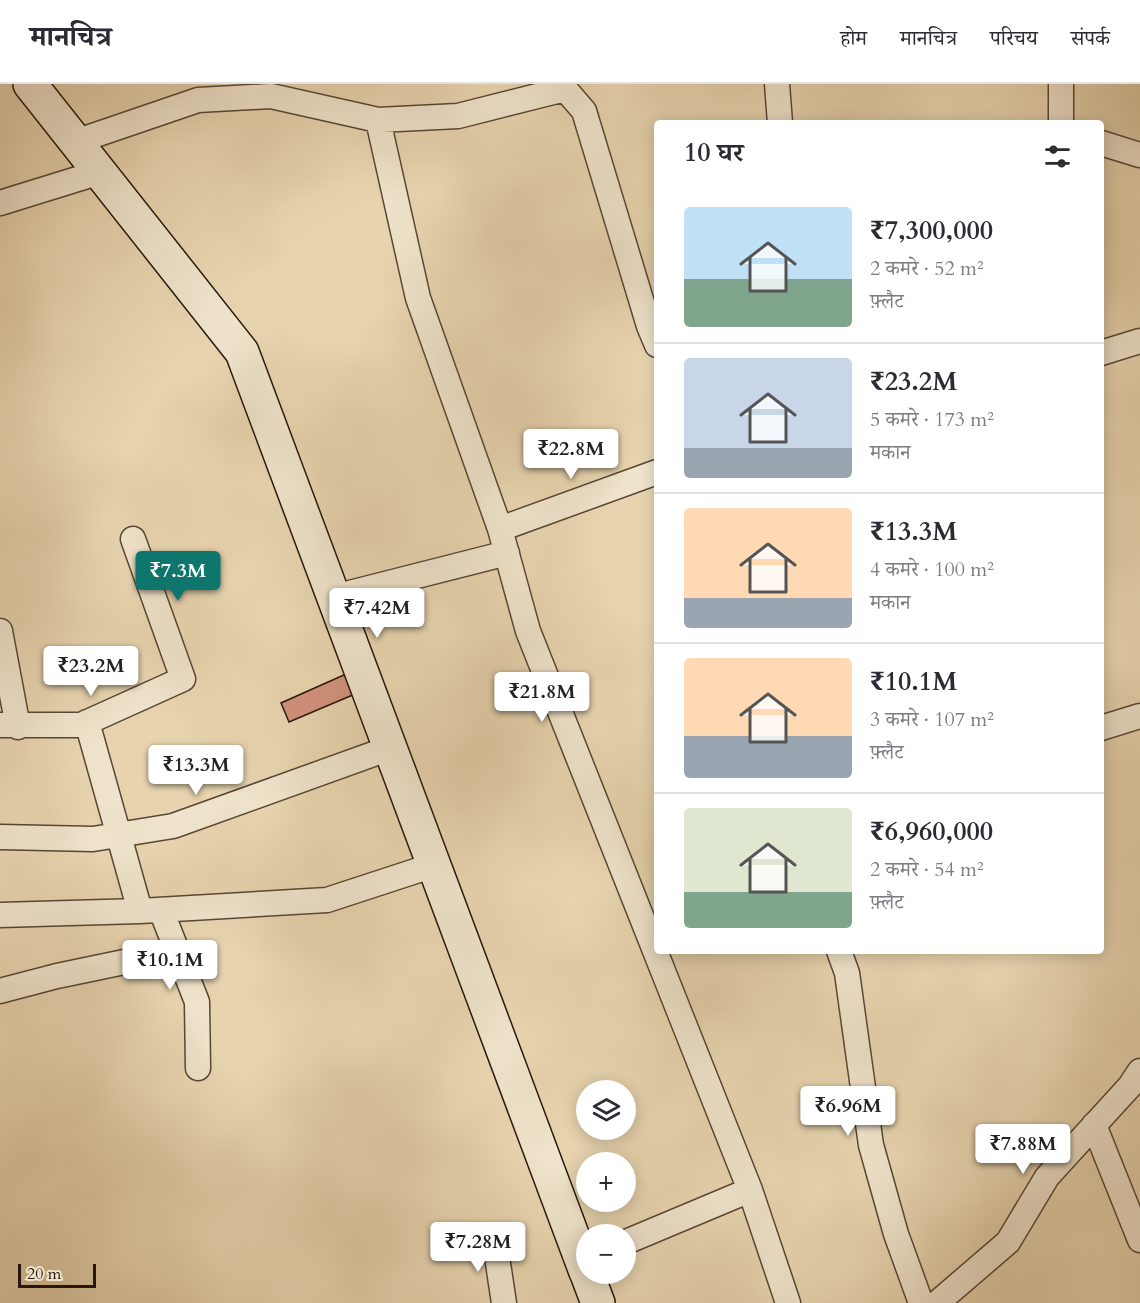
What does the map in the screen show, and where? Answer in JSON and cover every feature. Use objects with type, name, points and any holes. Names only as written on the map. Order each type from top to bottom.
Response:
[{"type":"street","points":[[30,84],[242,352],[576,1242]]},
{"type":"street","points":[[777,84],[780,120]]},
{"type":"street","points":[[1061,84],[1061,120]]},
{"type":"street","points":[[75,142],[198,100],[271,96],[378,120],[458,116],[563,87],[584,111],[654,338]]},
{"type":"street","points":[[378,120],[418,298],[500,529],[528,631],[654,948]]},
{"type":"street","points":[[1104,144],[1140,155]]},
{"type":"street","points":[[0,203],[100,172]]},
{"type":"street","points":[[1104,352],[1140,341]]},
{"type":"street","points":[[500,529],[654,473]]},
{"type":"street","points":[[0,631],[9,726],[81,725],[183,679],[133,539]]},
{"type":"street","points":[[334,597],[507,553]]},
{"type":"street","points":[[1104,727],[1140,716]]},
{"type":"street","points":[[87,722],[120,834],[151,911],[177,951],[196,1002],[198,1068]]},
{"type":"street","points":[[0,837],[93,839],[172,826],[390,748]]},
{"type":"street","points":[[0,915],[151,911],[327,900],[434,865]]},
{"type":"street","points":[[0,991],[57,976],[177,951]]},
{"type":"street","points":[[656,954],[750,1190],[788,1303]]},
{"type":"street","points":[[840,954],[847,973],[871,1145],[896,1234],[921,1303]]},
{"type":"street","points":[[937,1303],[1008,1242],[1047,1177],[1130,1086],[1140,1071]]},
{"type":"street","points":[[1094,1125],[1140,1240]]},
{"type":"street","points":[[636,1238],[750,1190]]},
{"type":"street","points":[[494,1236],[504,1303]]},
{"type":"street","points":[[591,1284],[598,1303]]},
{"type":"building","points":[[346,674],[355,694],[289,722],[281,703]]}]
